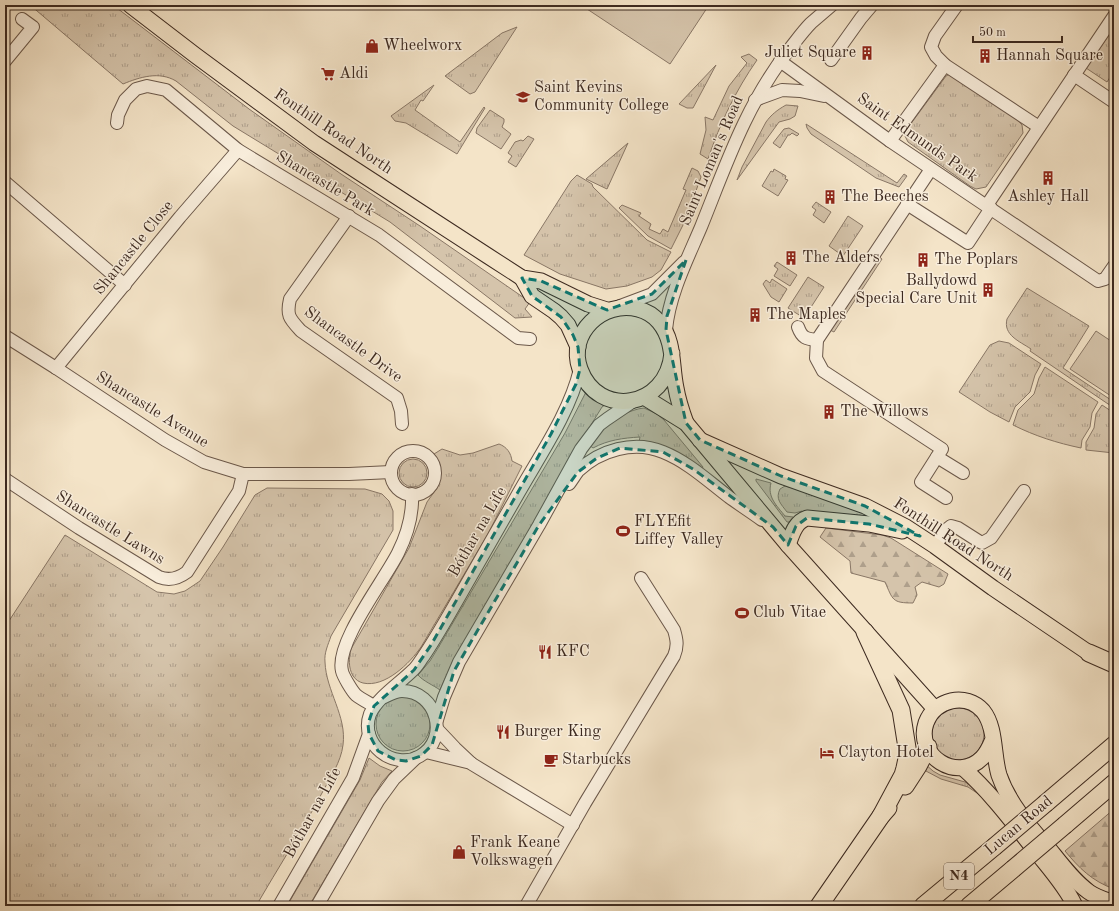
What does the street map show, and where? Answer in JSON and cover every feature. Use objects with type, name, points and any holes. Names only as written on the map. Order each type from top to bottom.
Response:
[{"type":"highway","points":[[865,632],[901,710],[907,749],[907,760],[903,775],[881,816]]},
{"type":"highway","points":[[1089,653],[1114,664]]},
{"type":"highway","name":"Lucan Road","points":[[923,906],[1114,745]]},
{"type":"highway","points":[[819,906],[881,816],[901,792],[918,766],[928,747]]},
{"type":"highway","name":"Lucan Road","points":[[969,906],[1114,783]]},
{"type":"main road","name":"Fonthill Road North","points":[[130,5],[314,143],[522,278],[541,281],[588,304],[612,309],[630,307],[644,311],[658,320],[666,330],[671,344],[676,388],[686,423]]},
{"type":"main road","name":"Fonthill Road North","points":[[522,278],[532,296],[562,317],[568,325],[578,347]]},
{"type":"main road","name":"Fonthill Road North","points":[[612,309],[590,322],[582,335],[578,347],[580,369],[585,380],[594,390],[605,397],[618,401],[640,399],[652,392],[662,383],[669,371],[672,353]]},
{"type":"main road","name":"Fonthill Road North","points":[[640,399],[686,423],[788,545],[935,709]]},
{"type":"main road","name":"Fonthill Road North","points":[[700,440],[781,476],[865,506],[906,527],[1089,653]]},
{"type":"main road","points":[[788,545],[796,526],[800,521],[807,518],[869,524],[920,536]]},
{"type":"main road","points":[[992,739],[988,750],[982,758],[970,766],[957,768],[940,763],[933,755],[928,747],[925,729],[930,715],[942,704],[955,700],[968,701],[975,704],[987,716],[990,724],[999,774],[1003,785],[1019,812],[1079,884],[1090,893],[1114,903]]},
{"type":"main road","points":[[963,768],[988,791],[1060,881],[1070,895],[1075,906]]},
{"type":"street","name":"Saint Loman's Road","points":[[666,330],[667,316],[686,260],[741,128],[755,100],[780,62],[811,23],[832,5]]},
{"type":"street","points":[[831,60],[872,5]]},
{"type":"street","points":[[957,5],[935,36],[931,46],[936,56],[945,65],[1039,127]]},
{"type":"street","name":"Saint Edmunds Park","points":[[989,207],[1039,127],[1114,16]]},
{"type":"street","points":[[5,61],[33,28],[22,19]]},
{"type":"street","name":"Saint Edmunds Park","points":[[780,62],[890,142],[1098,281],[1105,279],[1114,266]]},
{"type":"street","points":[[890,142],[945,65]]},
{"type":"street","points":[[1074,75],[1114,102]]},
{"type":"street","name":"Shancastle Park","points":[[117,123],[118,115],[125,100],[136,89],[146,86],[158,87],[166,90],[238,150],[379,235],[518,338],[530,339]]},
{"type":"street","name":"Saint Edmunds Park","points":[[755,100],[782,90],[800,90],[829,97]]},
{"type":"street","name":"Shancastle Close","points":[[56,368],[180,217],[238,150]]},
{"type":"street","points":[[930,169],[817,340],[816,358],[823,371],[942,449],[921,482],[946,498]]},
{"type":"street","points":[[5,182],[125,285]]},
{"type":"street","points":[[907,204],[968,243],[989,207]]},
{"type":"street","name":"Shancastle Drive","points":[[349,216],[290,299],[288,307],[289,317],[301,331],[397,398],[401,410],[402,424]]},
{"type":"street","name":"Saint Loman's Road","points":[[612,309],[652,294],[686,260]]},
{"type":"street","points":[[798,327],[801,334],[808,339],[817,340]]},
{"type":"street","name":"Shancastle Avenue","points":[[5,336],[164,440],[204,462],[243,474],[349,474],[391,472]]},
{"type":"street","name":"Bóthar na Life","points":[[279,906],[353,778],[369,734],[368,724],[370,715],[378,702],[414,670],[432,645],[565,409],[576,384],[580,369]]},
{"type":"street","points":[[317,906],[382,795],[394,779],[434,742],[444,697],[457,667],[587,440],[599,425],[640,399]]},
{"type":"street","points":[[539,525],[578,472],[608,452],[620,448],[632,447],[646,448],[663,452],[687,465],[773,527]]},
{"type":"street","points":[[412,451],[425,455],[430,460],[434,472],[430,485],[419,494],[412,494],[400,490],[392,479],[391,472],[395,460],[405,452],[412,451]]},
{"type":"street","points":[[937,457],[963,473]]},
{"type":"street","name":"Shancastle Lawns","points":[[5,479],[79,528],[158,577],[170,579],[182,576],[187,572],[239,491],[243,474]]},
{"type":"street","points":[[935,546],[946,530],[951,526],[958,528],[982,543],[991,538],[1024,491]]},
{"type":"street","points":[[412,494],[410,520],[400,548],[382,582],[354,626],[342,657],[342,671],[356,694],[378,702],[393,693],[403,691],[422,697],[429,703],[434,711],[437,724],[455,748],[472,764],[573,825]]},
{"type":"street","points":[[526,906],[674,656],[677,647],[677,639],[674,630],[641,578]]},
{"type":"street","points":[[369,734],[375,747],[386,757],[396,760],[406,761],[421,755],[472,764]]},
{"type":"highlighted area","points":[[686,260],[667,316],[666,330],[686,423],[700,440],[781,476],[865,506],[920,536],[869,524],[807,518],[796,526],[788,545],[773,527],[693,469],[663,452],[620,448],[597,458],[578,472],[539,525],[454,671],[432,745],[421,756],[406,761],[396,760],[378,751],[369,734],[368,724],[374,706],[414,670],[431,645],[551,434],[576,384],[580,369],[578,347],[573,335],[561,317],[532,296],[522,278],[541,281],[607,310],[652,294]]},
{"type":"green space","points":[[30,5],[113,5],[249,109],[341,174],[420,226],[530,302],[525,309],[532,317],[515,318],[390,222],[233,126],[176,81],[163,76],[150,76],[123,84]]},
{"type":"green space","points":[[581,5],[709,5],[670,64]]},
{"type":"green space","points":[[517,27],[475,92],[470,94],[445,76],[502,33]]},
{"type":"green space","points":[[1114,28],[1114,71],[1107,82],[1086,68]]},
{"type":"green space","points":[[749,54],[757,60],[729,107],[708,159],[700,154],[706,130],[705,117],[713,120],[729,86],[747,63],[741,57]]},
{"type":"green space","points":[[716,65],[693,108],[687,108],[679,104]]},
{"type":"green space","points":[[950,74],[1016,118],[1022,125],[1023,133],[986,187],[976,189],[970,186],[908,142],[905,136],[907,129],[946,76]]},
{"type":"green space","points":[[434,85],[423,101],[421,100],[415,110],[460,142],[484,107],[485,108],[457,154],[406,123],[395,121],[391,116]]},
{"type":"green space","points":[[786,105],[798,106],[795,116],[779,122],[737,180],[742,167],[766,122],[774,113]]},
{"type":"green space","points":[[490,110],[504,119],[502,127],[511,134],[501,149],[476,133],[477,128]]},
{"type":"green space","points":[[806,124],[897,183],[904,174],[907,176],[899,187],[876,178],[811,134]]},
{"type":"green space","points":[[789,128],[799,134],[797,136],[792,133],[788,135],[780,148],[773,143],[784,129]]},
{"type":"green space","points":[[528,136],[534,139],[516,167],[508,162],[512,156],[508,153],[515,142],[521,140],[523,141]]},
{"type":"green space","points":[[628,143],[607,189],[586,179]]},
{"type":"green space","points":[[692,168],[698,171],[701,177],[685,221],[671,249],[648,236],[619,208],[622,205],[641,213],[639,216],[651,224],[649,229],[660,234],[663,229],[668,232],[686,190],[683,189]]},
{"type":"green space","points":[[774,169],[786,176],[785,179],[788,180],[778,196],[762,186],[771,171],[773,172]]},
{"type":"green space","points":[[577,175],[592,184],[593,187],[647,240],[671,252],[661,270],[652,277],[627,286],[606,289],[560,274],[524,255],[571,181]]},
{"type":"green space","points":[[816,202],[831,212],[824,223],[813,215],[816,210],[812,207]]},
{"type":"green space","points":[[848,216],[863,226],[843,256],[829,246]]},
{"type":"green space","points":[[878,256],[882,259],[834,332],[830,330]]},
{"type":"green space","points":[[777,262],[797,275],[790,286],[774,276],[778,269],[774,266]]},
{"type":"green space","points":[[808,277],[824,287],[804,318],[788,308]]},
{"type":"green space","points":[[772,279],[787,289],[779,302],[771,297],[763,284],[766,280],[770,283]]},
{"type":"green space","points":[[1027,288],[1089,326],[1063,368],[1114,402],[1114,408],[1030,351],[1031,349],[1013,337],[1007,329],[1007,319]]},
{"type":"green space","points":[[1096,331],[1114,343],[1114,398],[1070,369]]},
{"type":"green space","points":[[999,341],[1009,343],[1041,364],[1035,375],[1030,392],[1015,407],[1009,422],[990,412],[959,392],[990,345]]},
{"type":"green space","points":[[1045,367],[1098,402],[1092,413],[1090,427],[1082,440],[1081,448],[1046,439],[1013,425],[1018,410],[1034,394],[1039,378]]},
{"type":"green space","points":[[587,390],[609,402],[602,407],[586,433],[452,663],[440,690],[418,675],[430,661],[438,648],[565,433]]},
{"type":"green space","points":[[1102,405],[1114,413],[1114,453],[1086,450],[1086,442],[1094,428],[1096,414]]},
{"type":"green space","points":[[644,408],[657,414],[664,420],[703,467],[702,469],[639,442],[640,437],[616,440],[593,448],[589,445],[598,433],[610,422],[627,413]]},
{"type":"green space","points":[[499,444],[508,451],[511,455],[512,461],[522,466],[488,534],[421,647],[404,667],[380,682],[371,684],[363,683],[355,679],[350,669],[349,659],[351,649],[409,548],[427,502],[437,488],[441,474],[440,465],[434,454],[442,449],[460,455],[473,453]]},
{"type":"green space","points":[[413,459],[423,463],[427,473],[423,483],[413,487],[403,483],[399,473],[403,463]]},
{"type":"green space","points":[[756,479],[771,483],[770,493],[776,505],[785,516],[793,517],[795,519],[793,522],[787,522]]},
{"type":"green space","points":[[785,486],[838,500],[884,520],[804,514],[802,511],[795,513],[787,512],[778,499],[780,489]]},
{"type":"green space","points":[[267,488],[365,489],[382,494],[389,501],[393,511],[393,530],[331,636],[326,652],[326,673],[342,724],[343,745],[338,764],[256,906],[5,906],[5,627],[65,535],[157,592],[174,594],[185,591],[200,581],[255,495]]},
{"type":"green space","points":[[826,528],[882,535],[891,538],[948,574],[944,584],[939,587],[922,582],[915,587],[917,595],[913,603],[897,601],[892,597],[885,582],[851,573],[850,561],[820,537]]},
{"type":"green space","points":[[403,697],[413,699],[422,705],[428,714],[430,724],[428,734],[422,743],[413,749],[403,751],[393,749],[384,743],[378,734],[376,724],[378,714],[384,705],[393,699]]},
{"type":"green space","points":[[953,708],[963,708],[977,715],[984,729],[984,739],[977,753],[963,760],[953,760],[943,756],[936,749],[932,739],[932,729],[936,719],[943,712]]},
{"type":"green space","points":[[369,758],[380,766],[392,771],[382,782],[309,906],[287,906],[360,780]]},
{"type":"green space","points":[[924,763],[940,775],[965,782],[972,786],[983,797],[968,787],[941,779],[924,770]]},
{"type":"green space","points":[[1114,809],[1114,889],[1099,882],[1086,873],[1065,851]]},
{"type":"place","name":"Wheelworx","points":[[372,46]]},
{"type":"place","name":"Juliet Square","points":[[867,53]]},
{"type":"place","name":"Hannah Square","points":[[985,56]]},
{"type":"place","name":"Aldi","points":[[328,74]]},
{"type":"place","name":"Saint Kevins Community College","points":[[523,97]]},
{"type":"place","name":"Ashley Hall","points":[[1048,178]]},
{"type":"place","name":"The Beeches","points":[[830,197]]},
{"type":"place","name":"The Alders","points":[[791,258]]},
{"type":"place","name":"The Poplars","points":[[923,260]]},
{"type":"place","name":"Ballydowd Special Care Unit","points":[[988,290]]},
{"type":"place","name":"The Maples","points":[[755,315]]},
{"type":"place","name":"The Willows","points":[[829,412]]},
{"type":"place","name":"FLYEfit Liffey Valley","points":[[623,531]]},
{"type":"place","name":"Club Vitae","points":[[742,613]]},
{"type":"place","name":"KFC","points":[[545,652]]},
{"type":"place","name":"Burger King","points":[[503,732]]},
{"type":"place","name":"Clayton Hotel","points":[[827,753]]},
{"type":"place","name":"Starbucks","points":[[551,760]]},
{"type":"place","name":"Frank Keane Volkswagen","points":[[459,852]]}]
